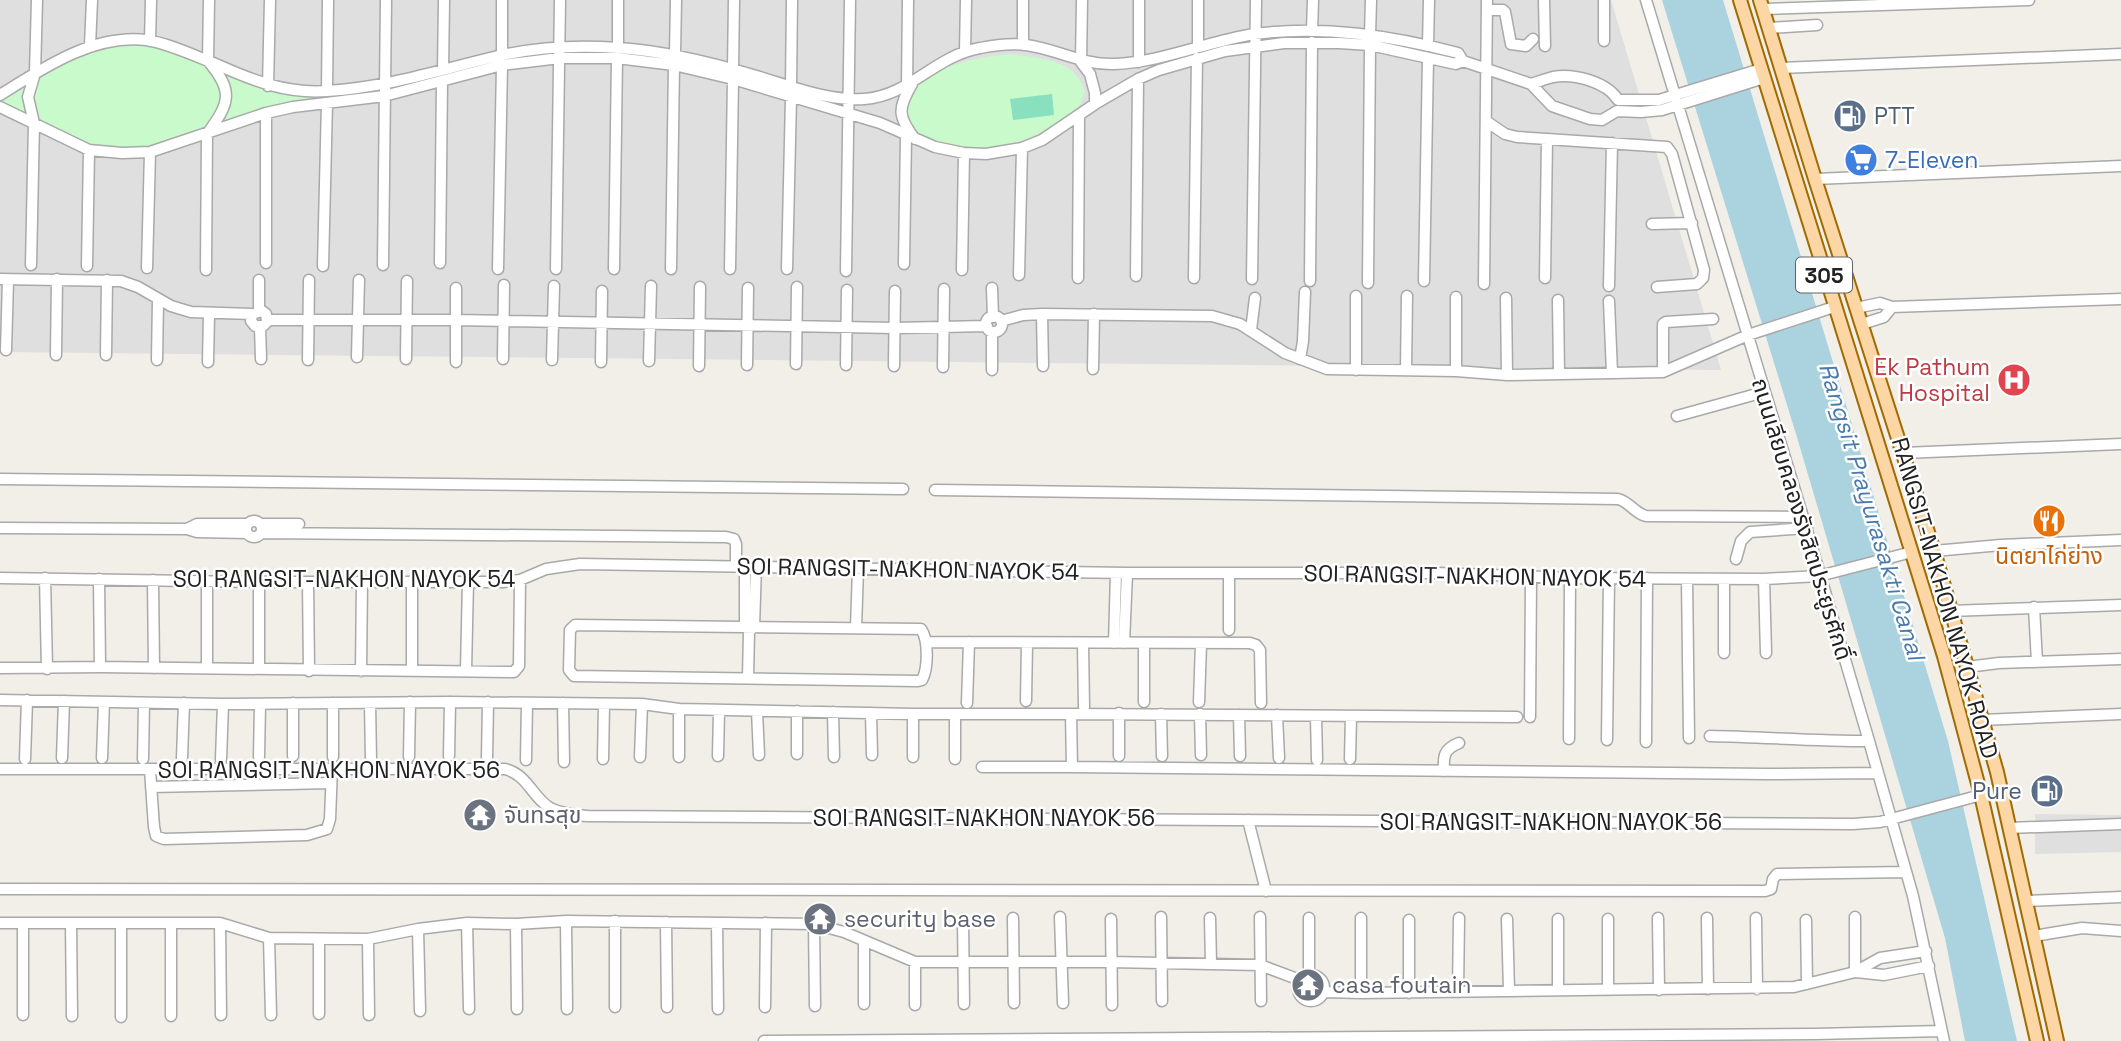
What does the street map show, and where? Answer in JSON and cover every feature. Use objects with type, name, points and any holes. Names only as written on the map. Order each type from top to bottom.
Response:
[{"type":"main road","name":"RANGSIT-NAKHON NAYOK ROAD","points":[[1740,0],[1758,75],[1829,309],[1852,355],[1944,656],[1981,794],[2038,1041]]},
{"type":"main road","name":"RANGSIT-NAKHON NAYOK ROAD","points":[[1762,5],[1904,453],[1967,667],[2009,828],[2057,1041]]},
{"type":"main road","points":[[1908,538],[1919,538],[1927,528]]},
{"type":"main road","points":[[1914,556],[1922,552],[1934,552]]},
{"type":"street","points":[[31,265],[34,123],[28,97],[35,73],[37,0]]},
{"type":"street","points":[[90,46],[92,0]]},
{"type":"street","points":[[150,41],[151,0]]},
{"type":"street","points":[[206,270],[208,134],[221,116],[227,96],[223,78],[208,61],[209,0]]},
{"type":"street","points":[[268,86],[270,0]]},
{"type":"street","points":[[323,266],[328,0]]},
{"type":"street","points":[[383,265],[386,0]]},
{"type":"street","points":[[440,263],[444,0]]},
{"type":"street","points":[[498,270],[502,0]]},
{"type":"street","points":[[556,269],[560,0]]},
{"type":"street","points":[[614,270],[618,0]]},
{"type":"street","points":[[671,269],[676,0]]},
{"type":"street","points":[[730,270],[734,0]]},
{"type":"street","points":[[791,86],[792,0]]},
{"type":"street","points":[[846,271],[850,0]]},
{"type":"street","points":[[904,264],[911,137],[901,110],[910,83],[908,0]]},
{"type":"street","points":[[965,51],[966,0]]},
{"type":"street","points":[[1023,45],[1024,0]]},
{"type":"street","points":[[1082,0],[1082,62],[1090,74],[1095,104]]},
{"type":"street","points":[[1139,0],[1139,62]]},
{"type":"street","points":[[1194,278],[1198,0]]},
{"type":"street","points":[[1252,279],[1256,0]]},
{"type":"street","points":[[1310,281],[1312,0]]},
{"type":"street","points":[[1368,283],[1371,0]]},
{"type":"street","points":[[1428,46],[1429,0]]},
{"type":"street","points":[[1544,0],[1545,46]]},
{"type":"street","points":[[1604,0],[1604,41]]},
{"type":"street","name":"ถนนเลียบคลองรังสิตประยูรศักดิ์","points":[[1646,0],[1752,334],[1764,392],[1822,575],[1893,818],[1930,966],[1943,1036]]},
{"type":"street","points":[[1762,5],[2029,0]]},
{"type":"street","points":[[1484,284],[1487,5],[1506,12],[1511,44],[1526,46],[1533,39]]},
{"type":"street","points":[[1769,28],[1817,25]]},
{"type":"street","points":[[733,74],[791,98],[849,113],[935,147],[964,153],[1022,148],[1042,140],[1138,79],[1197,52],[1256,34],[1370,40],[1428,46],[1458,53],[1464,61],[1531,84],[1552,106],[1590,119],[1602,120],[1617,106],[1677,100],[1758,75]]},
{"type":"street","points":[[0,107],[89,150],[150,152],[266,113],[327,97],[384,91],[502,60],[560,53],[617,53],[675,59],[849,99],[876,97],[910,83],[947,58],[965,51],[1023,45],[1082,62],[1112,64],[1312,36]]},
{"type":"street","points":[[0,95],[35,73],[90,46],[127,39],[150,41],[268,86],[327,97]]},
{"type":"street","points":[[1370,40],[1428,58],[1456,64],[1464,61]]},
{"type":"street","points":[[1781,68],[2121,54]]},
{"type":"street","points":[[1424,281],[1428,58]]},
{"type":"street","points":[[1531,84],[1553,77],[1572,77],[1605,86],[1612,91],[1617,106]]},
{"type":"street","points":[[1136,276],[1138,79]]},
{"type":"street","points":[[787,270],[791,98]]},
{"type":"street","points":[[266,113],[266,263]]},
{"type":"street","points":[[1078,278],[1079,116]]},
{"type":"street","points":[[1486,121],[1505,134],[1517,137],[1667,147],[1672,154],[1704,270],[1701,282],[1657,287]]},
{"type":"street","points":[[1545,278],[1547,139]]},
{"type":"street","points":[[1609,286],[1612,143]]},
{"type":"street","points":[[1019,275],[1022,148]]},
{"type":"street","points":[[87,267],[89,150]]},
{"type":"street","points":[[148,268],[150,152]]},
{"type":"street","points":[[961,270],[964,153]]},
{"type":"street","points":[[1815,179],[2121,166]]},
{"type":"street","points":[[1652,224],[1692,223]]},
{"type":"street","points":[[6,350],[4,279],[107,280],[130,284],[180,310],[209,315],[255,313]]},
{"type":"street","points":[[56,355],[57,279]]},
{"type":"street","points":[[106,355],[107,280]]},
{"type":"street","points":[[259,280],[253,324],[309,319],[456,320],[943,327],[999,331],[992,288]]},
{"type":"street","points":[[308,360],[309,280]]},
{"type":"street","points":[[357,358],[359,280]]},
{"type":"street","points":[[406,359],[407,281]]},
{"type":"street","points":[[503,359],[504,285]]},
{"type":"street","points":[[552,360],[554,286]]},
{"type":"street","points":[[649,361],[651,286]]},
{"type":"street","points":[[699,366],[700,287]]},
{"type":"street","points":[[796,364],[797,287]]},
{"type":"street","points":[[456,288],[456,362]]},
{"type":"street","points":[[747,365],[748,288]]},
{"type":"street","points":[[943,367],[944,289]]},
{"type":"street","points":[[846,365],[847,290]]},
{"type":"street","points":[[601,362],[602,291]]},
{"type":"street","points":[[894,366],[895,291]]},
{"type":"street","points":[[1300,359],[1306,292]]},
{"type":"street","points":[[1356,296],[1356,370]]},
{"type":"street","points":[[1406,370],[1407,296]]},
{"type":"street","points":[[1456,297],[1456,371]]},
{"type":"street","points":[[1251,330],[1255,298]]},
{"type":"street","points":[[1506,298],[1507,375]]},
{"type":"street","points":[[1856,308],[1880,303],[1892,307],[2121,299]]},
{"type":"street","points":[[157,360],[158,300]]},
{"type":"street","points":[[1558,300],[1559,374]]},
{"type":"street","points":[[1609,301],[1612,373]]},
{"type":"street","points":[[1862,324],[1884,317],[1892,307]]},
{"type":"street","points":[[997,319],[1042,314],[1212,316],[1231,320],[1276,348],[1327,369],[1456,371],[1507,375],[1663,372],[1752,334],[1829,309]]},
{"type":"street","points":[[1042,314],[1043,366]]},
{"type":"street","points":[[1093,369],[1094,314]]},
{"type":"street","points":[[208,362],[209,315]]},
{"type":"street","points":[[1663,372],[1662,324],[1666,321],[1713,319]]},
{"type":"street","points":[[261,359],[264,323]]},
{"type":"street","points":[[989,329],[992,370]]},
{"type":"street","points":[[1677,416],[1764,392]]},
{"type":"street","points":[[1904,453],[2121,444]]},
{"type":"street","points":[[0,478],[903,489]]},
{"type":"street","points":[[934,490],[1618,499],[1624,500],[1639,514],[1646,516],[1803,517]]},
{"type":"street","points":[[261,528],[299,524]]},
{"type":"street","points":[[0,528],[187,529],[197,532],[248,528],[255,537],[261,528]]},
{"type":"street","points":[[261,528],[734,539],[746,565],[748,678]]},
{"type":"street","points":[[1736,559],[1741,541],[1750,531],[1807,528]]},
{"type":"street","points":[[1934,552],[2001,545],[2121,540]]},
{"type":"street","name":"SOI RANGSIT-NAKHON NAYOK 54","points":[[0,578],[259,582],[520,580],[546,569],[580,564],[1121,573],[1436,573],[1724,580],[1822,575],[1897,555],[1914,556]]},
{"type":"street","points":[[856,628],[858,569]]},
{"type":"street","points":[[1119,643],[1121,573]]},
{"type":"street","points":[[1229,573],[1229,630]]},
{"type":"street","points":[[1531,577],[1531,717]]},
{"type":"street","points":[[45,578],[47,669]]},
{"type":"street","points":[[1569,739],[1570,578]]},
{"type":"street","points":[[1607,740],[1609,578]]},
{"type":"street","points":[[1646,742],[1647,578]]},
{"type":"street","points":[[99,579],[100,667]]},
{"type":"street","points":[[1687,579],[1689,738]]},
{"type":"street","points":[[1764,579],[1766,653]]},
{"type":"street","points":[[153,580],[154,668]]},
{"type":"street","points":[[207,580],[207,668]]},
{"type":"street","points":[[0,668],[517,671],[520,580]]},
{"type":"street","points":[[1724,580],[1724,653]]},
{"type":"street","points":[[466,671],[468,581]]},
{"type":"street","points":[[259,582],[260,668]]},
{"type":"street","points":[[308,582],[309,671]]},
{"type":"street","points":[[361,671],[362,582]]},
{"type":"street","points":[[412,582],[412,670]]},
{"type":"street","points":[[1950,611],[2121,605]]},
{"type":"street","points":[[2034,607],[2037,662]]},
{"type":"street","points":[[575,625],[856,628],[921,629],[926,642],[925,673],[922,680],[574,676],[569,670],[570,630],[575,625]]},
{"type":"street","points":[[926,642],[1250,643],[1260,650],[1261,703]]},
{"type":"street","points":[[967,703],[970,642]]},
{"type":"street","points":[[1026,701],[1027,643]]},
{"type":"street","points":[[1144,643],[1144,702]]},
{"type":"street","points":[[1199,702],[1201,643]]},
{"type":"street","points":[[1083,644],[1084,707]]},
{"type":"street","points":[[1967,667],[2121,659]]},
{"type":"street","points":[[25,759],[27,700]]},
{"type":"street","points":[[0,701],[184,704],[642,704],[679,709],[913,715],[1119,713],[1517,717]]},
{"type":"street","points":[[62,758],[64,701]]},
{"type":"street","points":[[103,758],[104,702]]},
{"type":"street","points":[[409,757],[410,702]]},
{"type":"street","points":[[449,756],[450,702]]},
{"type":"street","points":[[487,758],[488,702]]},
{"type":"street","points":[[143,759],[144,703]]},
{"type":"street","points":[[293,703],[293,756]]},
{"type":"street","points":[[333,703],[333,757]]},
{"type":"street","points":[[370,703],[371,760]]},
{"type":"street","points":[[526,760],[527,703]]},
{"type":"street","points":[[564,703],[564,762]]},
{"type":"street","points":[[182,758],[184,704]]},
{"type":"street","points":[[221,759],[223,704]]},
{"type":"street","points":[[258,757],[260,704]]},
{"type":"street","points":[[603,759],[604,704]]},
{"type":"street","points":[[640,757],[642,704]]},
{"type":"street","points":[[679,709],[679,757]]},
{"type":"street","points":[[718,756],[719,710]]},
{"type":"street","points":[[757,711],[759,755]]},
{"type":"street","points":[[797,711],[797,754]]},
{"type":"street","points":[[833,712],[834,757]]},
{"type":"street","points":[[871,713],[872,755]]},
{"type":"street","points":[[1119,713],[1119,756]]},
{"type":"street","points":[[955,714],[955,759]]},
{"type":"street","points":[[1071,714],[1072,767]]},
{"type":"street","points":[[1161,714],[1162,756]]},
{"type":"street","points":[[1200,714],[1201,755]]},
{"type":"street","points":[[1982,720],[2121,714]]},
{"type":"street","points":[[913,715],[913,757]]},
{"type":"street","points":[[1240,715],[1240,756]]},
{"type":"street","points":[[1277,715],[1279,758]]},
{"type":"street","points":[[1316,716],[1317,760]]},
{"type":"street","points":[[1350,759],[1351,716]]},
{"type":"street","points":[[1710,736],[1869,741]]},
{"type":"street","points":[[1444,771],[1443,757],[1446,751],[1459,743]]},
{"type":"street","points":[[982,767],[1878,773]]},
{"type":"street","points":[[150,770],[156,836],[164,839],[307,835],[327,829],[330,820],[332,768]]},
{"type":"street","name":"SOI RANGSIT-NAKHON NAYOK 56","points":[[0,769],[505,769],[516,772],[548,807],[588,816],[1853,824],[1893,818],[1981,794]]},
{"type":"street","points":[[151,786],[331,783]]},
{"type":"street","points":[[1248,820],[1266,891]]},
{"type":"street","points":[[2009,828],[2121,824]]},
{"type":"street","points":[[0,889],[1765,891],[1771,889],[1777,874],[1906,872]]},
{"type":"street","points":[[2026,901],[2121,897]]},
{"type":"street","points":[[1855,916],[1856,972]]},
{"type":"street","points":[[1060,917],[1063,1003]]},
{"type":"street","points":[[1161,917],[1162,1002]]},
{"type":"street","points":[[1260,917],[1261,1001]]},
{"type":"street","points":[[1013,918],[1014,1003]]},
{"type":"street","points":[[1210,918],[1211,964]]},
{"type":"street","points":[[0,923],[220,923],[269,937],[319,939],[368,939],[467,923],[615,921],[814,924],[845,933],[915,961],[1260,965],[1305,977],[1321,979],[1323,992],[1318,999],[1305,999],[1298,989],[1305,977],[1309,918]]},
{"type":"street","points":[[1360,918],[1361,993]]},
{"type":"street","points":[[1458,992],[1459,918]]},
{"type":"street","points":[[1658,918],[1658,990]]},
{"type":"street","points":[[1707,918],[1709,989]]},
{"type":"street","points":[[1756,918],[1757,989]]},
{"type":"street","points":[[963,919],[964,1004]]},
{"type":"street","points":[[1111,919],[1112,1005]]},
{"type":"street","points":[[1507,919],[1509,991]]},
{"type":"street","points":[[1558,919],[1558,990]]},
{"type":"street","points":[[1608,919],[1608,990]]},
{"type":"street","points":[[1409,920],[1409,993]]},
{"type":"street","points":[[1806,920],[1807,984]]},
{"type":"street","points":[[566,921],[567,1009]]},
{"type":"street","points":[[615,921],[615,1007]]},
{"type":"street","points":[[666,922],[667,1007]]},
{"type":"street","points":[[71,923],[72,1016]]},
{"type":"street","points":[[121,923],[121,1017]]},
{"type":"street","points":[[171,923],[171,1016]]},
{"type":"street","points":[[220,923],[221,1015]]},
{"type":"street","points":[[467,923],[469,1009]]},
{"type":"street","points":[[717,923],[718,1009]]},
{"type":"street","points":[[765,1007],[766,923]]},
{"type":"street","points":[[23,924],[23,1015]]},
{"type":"street","points":[[516,924],[517,1009]]},
{"type":"street","points":[[814,924],[815,1006]]},
{"type":"street","points":[[2034,936],[2082,928],[2121,931]]},
{"type":"street","points":[[418,929],[420,1011]]},
{"type":"street","points":[[269,937],[271,1014]]},
{"type":"street","points":[[319,939],[319,1014]]},
{"type":"street","points":[[368,939],[369,1015]]},
{"type":"street","points":[[864,942],[864,1004]]},
{"type":"street","points":[[1323,992],[1794,987],[1856,972],[1880,958],[1926,951]]},
{"type":"street","points":[[915,961],[915,1005]]},
{"type":"street","points":[[1856,972],[1884,975],[1930,966]]},
{"type":"street","points":[[764,1041],[1943,1036]]},
{"type":"shaded area","points":[[0,0],[1611,0],[1721,370],[0,352]]},
{"type":"shaded area","points":[[2035,814],[2121,815],[2121,852],[2035,854]]},
{"type":"green space","points":[[150,41],[265,84],[320,97],[147,151],[90,150],[0,108],[0,89],[90,46]]},
{"type":"green space","points":[[1011,54],[1045,59],[1073,72],[1085,91],[1077,109],[1031,137],[989,147],[945,144],[925,138],[913,129],[908,120],[907,107],[912,93],[921,82],[949,67]]},
{"type":"green space","points":[[1052,94],[1054,115],[1013,120],[1010,99]]},
{"type":"water","name":"Rangsit Prayurasakti Canal","points":[[1662,0],[1723,0],[1948,741],[2017,1041],[1965,1041],[1945,938],[1796,434]]},
{"type":"place","name":"PTT","points":[[1850,116]]},
{"type":"place","name":"7-Eleven","points":[[1861,160]]},
{"type":"place","name":"Ek Pathum Hospital","points":[[2014,380]]},
{"type":"place","name":"นิตยาไก่ย่าง","points":[[2049,521]]},
{"type":"place","name":"Pure","points":[[2047,791]]},
{"type":"place","name":"จันทรสุข","points":[[480,815]]},
{"type":"place","name":"security base","points":[[820,919]]},
{"type":"place","name":"casa foutain","points":[[1308,985]]}]
